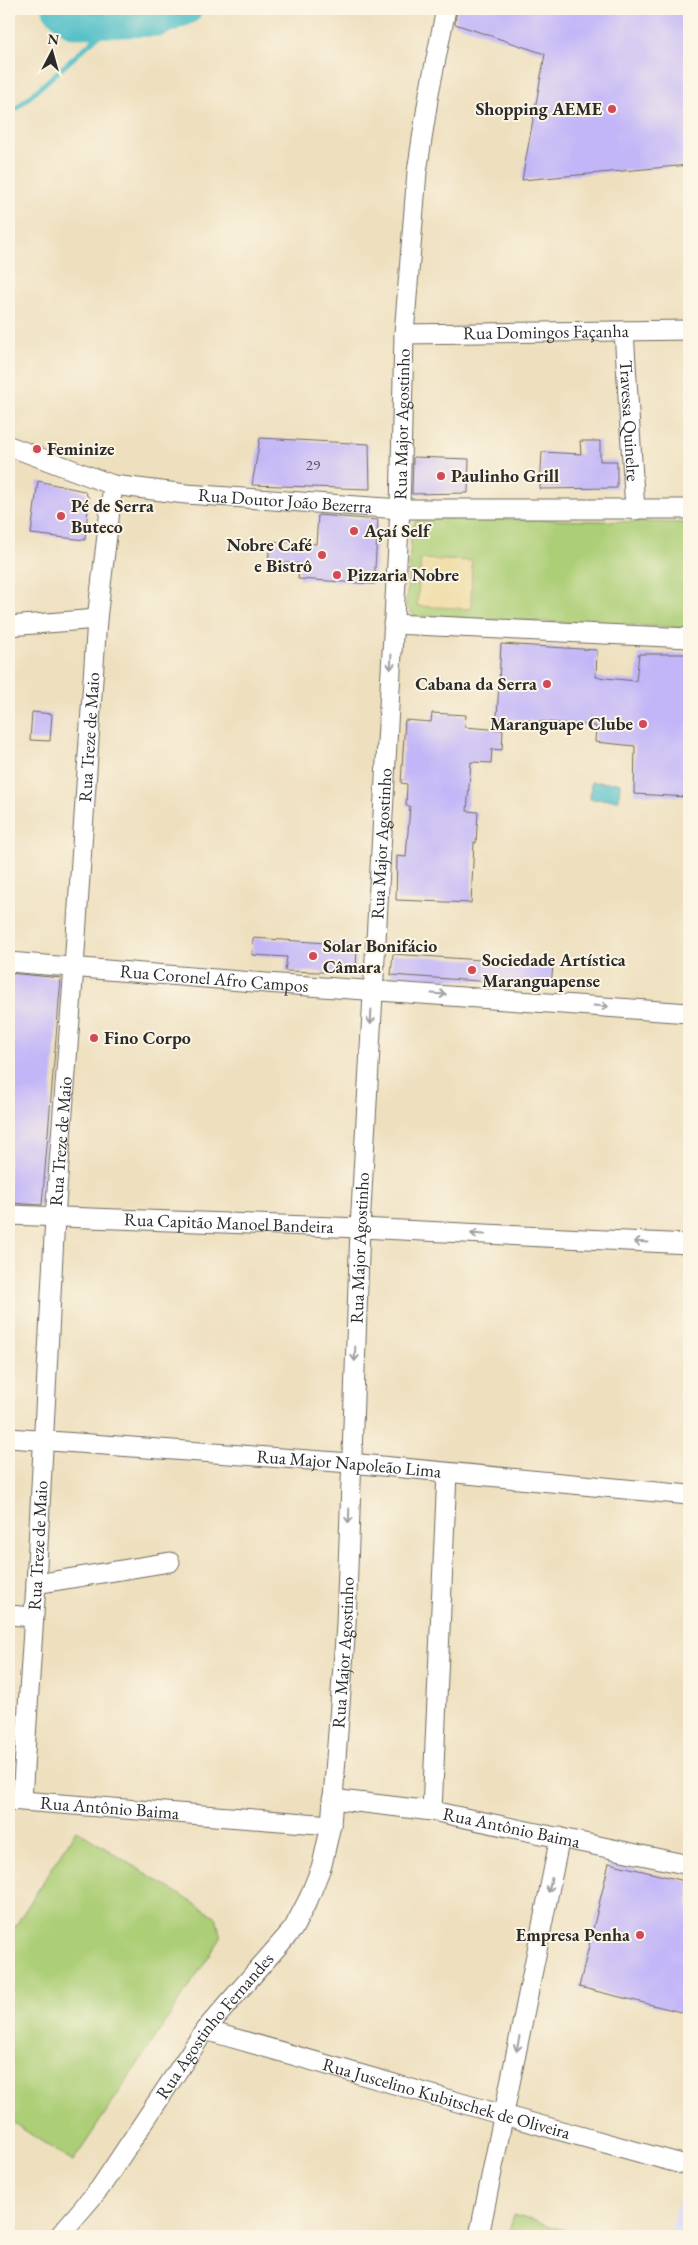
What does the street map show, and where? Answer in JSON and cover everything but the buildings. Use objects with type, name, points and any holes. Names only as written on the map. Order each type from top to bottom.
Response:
[{"type":"street","name":"Rua Major Agostinho","points":[[332,1799],[346,1625],[350,1463],[360,1228],[400,509],[404,334],[417,172],[429,93],[446,9]]},
{"type":"street","name":"Rua Domingos Façanha","points":[[404,334],[689,330]]},
{"type":"street","name":"Travessa Quinelre","points":[[624,331],[636,510]]},
{"type":"street","name":"Rua Doutor João Bezerra","points":[[9,446],[113,485],[186,494],[400,509],[689,509]]},
{"type":"street","name":"Rua Treze de Maio","points":[[15,1800],[36,1584],[55,1217],[74,968],[97,619],[113,485]]},
{"type":"street","points":[[9,626],[97,619]]},
{"type":"street","points":[[393,624],[689,638]]},
{"type":"street","name":"Rua Coronel Afro Campos","points":[[9,962],[689,1013]]},
{"type":"street","name":"Rua Capitão Manoel Bandeira","points":[[9,1215],[360,1228],[689,1244]]},
{"type":"street","name":"Rua Major Napoleão Lima","points":[[9,1438],[350,1463],[689,1495]]},
{"type":"street","points":[[432,1811],[447,1473]]},
{"type":"street","points":[[36,1584],[170,1562]]},
{"type":"street","points":[[9,1615],[33,1617]]},
{"type":"street","name":"Rua Antônio Baima","points":[[332,1799],[432,1811],[689,1865]]},
{"type":"street","name":"Rua Agostinho Fernandes","points":[[59,2236],[100,2188],[206,2030],[293,1929],[309,1898],[322,1865],[331,1824],[332,1799]]},
{"type":"street","name":"Rua Antônio Baima","points":[[15,1800],[331,1824]]},
{"type":"street","points":[[478,2236],[560,1837]]},
{"type":"street","name":"Rua Juscelino Kubitschek de Oliveira","points":[[206,2030],[503,2116],[689,2166]]},
{"type":"shaded area","points":[[680,2198],[689,2201],[689,2236],[668,2236]]},
{"type":"green space","points":[[420,517],[689,523],[689,628],[414,616],[406,605],[412,526]]},
{"type":"green space","points":[[76,1830],[216,1917],[221,1938],[73,2162],[9,2120],[9,1936]]},
{"type":"green space","points":[[514,2215],[584,2236],[507,2236]]},
{"type":"sand","points":[[421,559],[472,561],[471,609],[417,606]]},
{"type":"water","points":[[591,782],[620,783],[619,800],[590,799]]},
{"type":"waterway","points":[[58,9],[74,23],[159,21],[187,9]]},
{"type":"waterway","points":[[9,115],[114,22]]},
{"type":"place","name":"Shopping AEME","points":[[612,109]]},
{"type":"place","name":"Feminize","points":[[37,449]]},
{"type":"place","name":"Paulinho Grill","points":[[441,476]]},
{"type":"place","name":"Pé de Serra Buteco","points":[[61,516]]},
{"type":"place","name":"Açaí Self","points":[[354,531]]},
{"type":"place","name":"Nobre Café e Bistrô","points":[[322,555]]},
{"type":"place","name":"Pizzaria Nobre","points":[[337,575]]},
{"type":"place","name":"Cabana da Serra","points":[[547,684]]},
{"type":"place","name":"Maranguape Clube","points":[[643,724]]},
{"type":"place","name":"Solar Bonifácio Câmara","points":[[313,956]]},
{"type":"place","name":"Sociedade Artística Maranguapense","points":[[472,970]]},
{"type":"place","name":"Fino Corpo","points":[[94,1038]]},
{"type":"place","name":"Empresa Penha","points":[[640,1935]]}]
